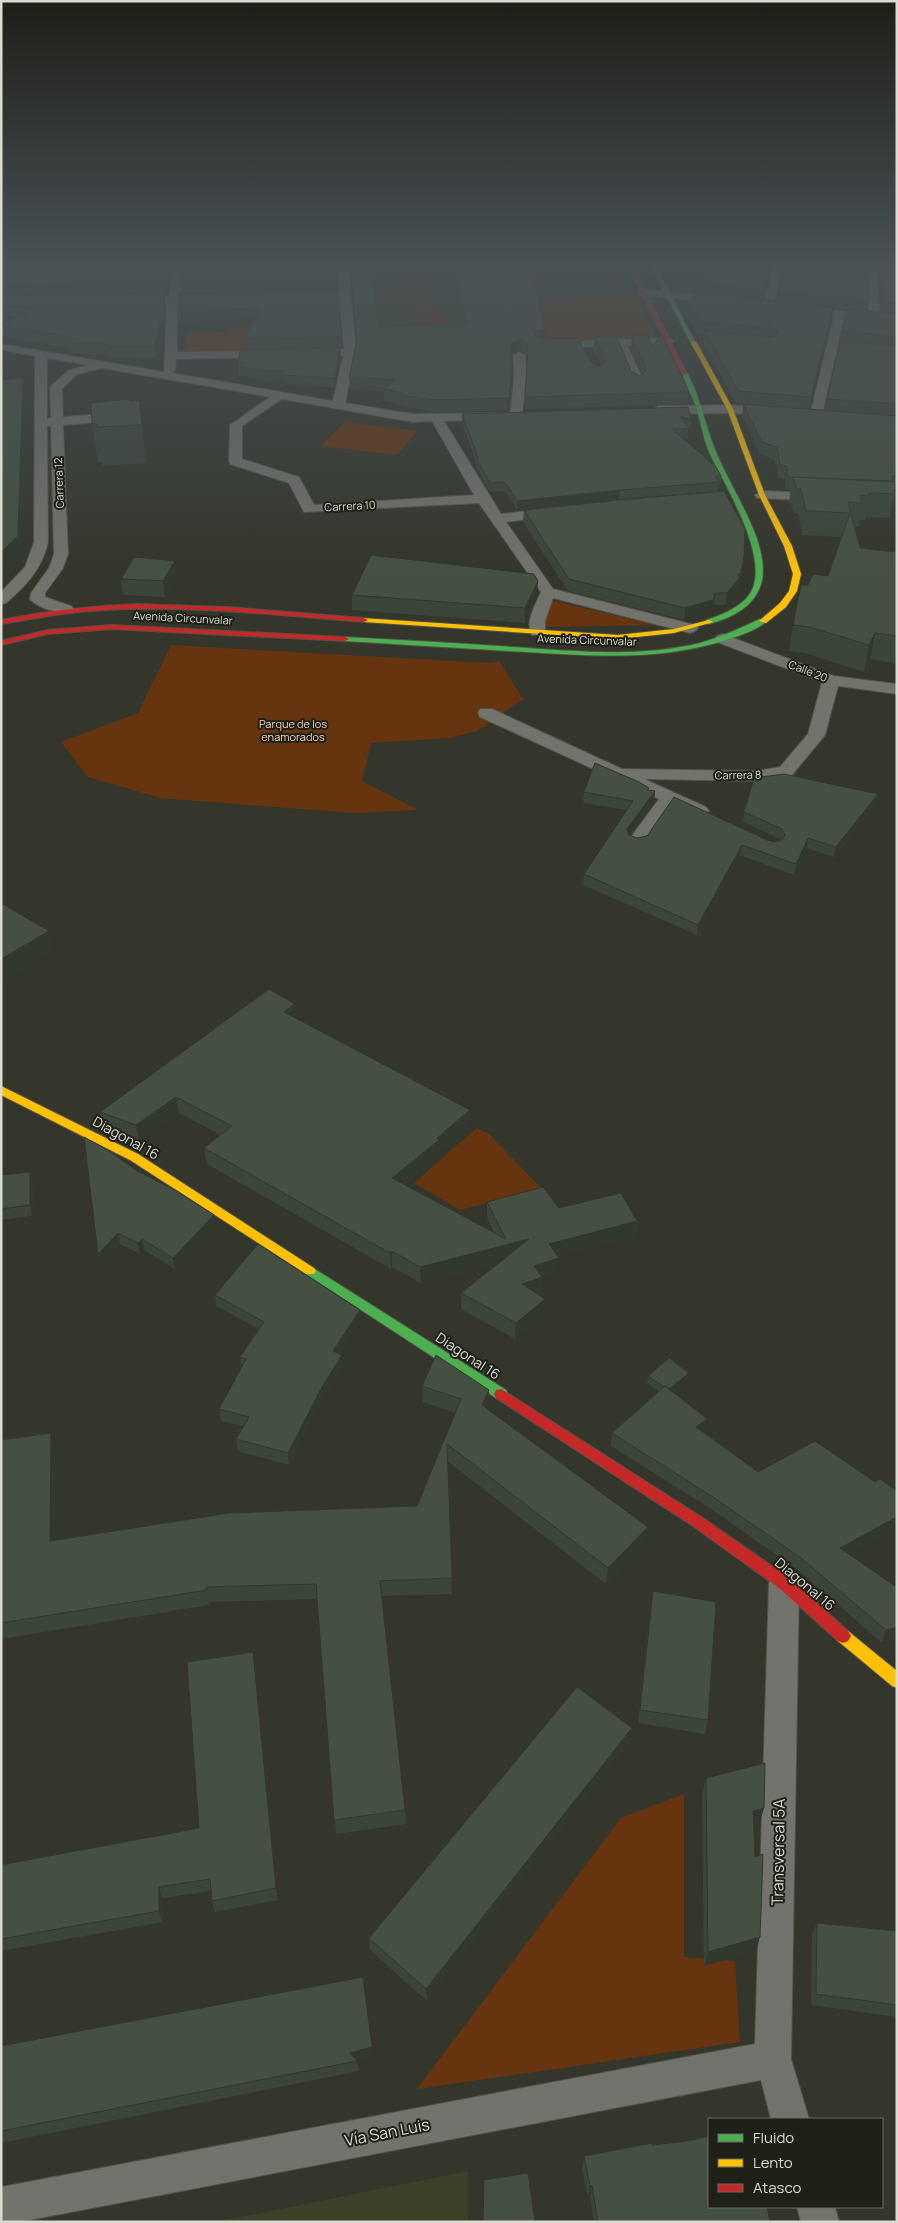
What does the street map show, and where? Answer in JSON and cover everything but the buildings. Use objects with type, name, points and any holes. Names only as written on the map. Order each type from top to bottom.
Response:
[{"type":"main road","name":"Avenida Circunvalar","points":[[1,622],[63,609],[96,606],[166,606],[618,637],[658,634],[690,628],[717,619],[749,599],[758,587],[762,575],[760,562],[734,496],[712,450],[700,410],[679,366]]},
{"type":"main road","name":"Avenida Circunvalar","points":[[1,643],[48,632],[112,627],[382,641],[613,656],[644,655],[673,651],[723,639],[746,630],[766,619],[783,605],[793,591],[797,574],[788,546],[762,494],[730,409],[710,366]]},
{"type":"main road","points":[[535,651],[537,632]]},
{"type":"main road","name":"Diagonal 16","points":[[1,1090],[134,1157],[698,1522],[784,1583],[872,1662],[897,1681]]},
{"type":"street","name":"Carrera 12","points":[[1,601],[34,567],[42,542],[41,366]]},
{"type":"street","points":[[106,366],[279,396],[338,403]]},
{"type":"street","name":"Carrera 12","points":[[63,609],[44,604],[38,598],[38,593],[56,568],[61,554],[56,388],[72,373],[89,367],[106,366]]},
{"type":"street","points":[[139,366],[412,418],[521,415],[519,380],[522,373],[521,366]]},
{"type":"street","points":[[169,371],[170,366]]},
{"type":"street","points":[[338,403],[347,366]]},
{"type":"street","points":[[631,366],[638,382]]},
{"type":"street","points":[[815,415],[830,366]]},
{"type":"street","name":"Carrera 10","points":[[279,396],[236,425],[235,461],[294,480],[309,509],[483,499]]},
{"type":"street","points":[[646,410],[730,409],[787,413]]},
{"type":"street","points":[[436,417],[483,499],[548,592],[690,628]]},
{"type":"street","points":[[40,423],[90,419]]},
{"type":"street","points":[[762,494],[835,497]]},
{"type":"street","points":[[715,497],[734,496]]},
{"type":"street","points":[[497,519],[572,510]]},
{"type":"street","points":[[39,555],[61,554]]},
{"type":"street","points":[[537,632],[537,621],[548,592]]},
{"type":"street","points":[[1,601],[63,609]]},
{"type":"street","name":"Calle 20","points":[[723,639],[831,680],[897,689]]},
{"type":"street","name":"Carrera 8","points":[[617,773],[756,776],[786,771],[816,735],[831,680]]},
{"type":"street","points":[[486,713],[712,817]]},
{"type":"street","points":[[637,841],[669,797]]},
{"type":"street","name":"Transversal 5A","points":[[784,1583],[773,2058],[790,2118]]},
{"type":"street","name":"Vía San Luis","points":[[1,2206],[773,2058]]},
{"type":"street","points":[[816,2208],[820,2222]]},
{"type":"shaded area","points":[[468,2171],[468,2222],[215,2222]]},
{"type":"green space","points":[[344,422],[418,431],[397,455],[321,446]]},
{"type":"green space","points":[[553,601],[657,625],[546,627],[543,614]]},
{"type":"green space","name":"Parque de los enamorados","points":[[171,645],[489,663],[499,661],[523,699],[477,731],[449,738],[371,743],[362,781],[418,810],[352,813],[161,798],[88,777],[61,742],[138,713]]},
{"type":"green space","points":[[477,1128],[489,1134],[541,1188],[460,1210],[414,1183]]},
{"type":"green space","points":[[684,1794],[684,1957],[735,1961],[740,2042],[417,2089],[621,1818]]},
{"type":"traffic: fast","points":[[685,374],[698,403],[713,453],[745,517],[757,553],[760,570],[758,584],[751,598],[731,613],[709,622]]},
{"type":"traffic: fast","points":[[345,639],[576,653],[640,654],[702,645],[733,635],[763,621]]},
{"type":"traffic: fast","points":[[310,1271],[501,1394]]},
{"type":"traffic: slow","points":[[706,366],[730,409],[762,495],[788,546],[797,574],[793,591],[783,605],[763,621]]},
{"type":"traffic: slow","points":[[364,620],[618,637],[674,631],[709,622]]},
{"type":"traffic: slow","points":[[1,1090],[134,1157],[310,1271]]},
{"type":"traffic: slow","points":[[843,1636],[897,1681]]},
{"type":"traffic: jam","points":[[681,366],[685,374]]},
{"type":"traffic: jam","points":[[1,622],[46,614],[136,607],[227,609],[364,620]]},
{"type":"traffic: jam","points":[[1,643],[48,632],[112,627],[345,639]]},
{"type":"traffic: jam","points":[[501,1394],[698,1522],[784,1583],[843,1636]]}]
